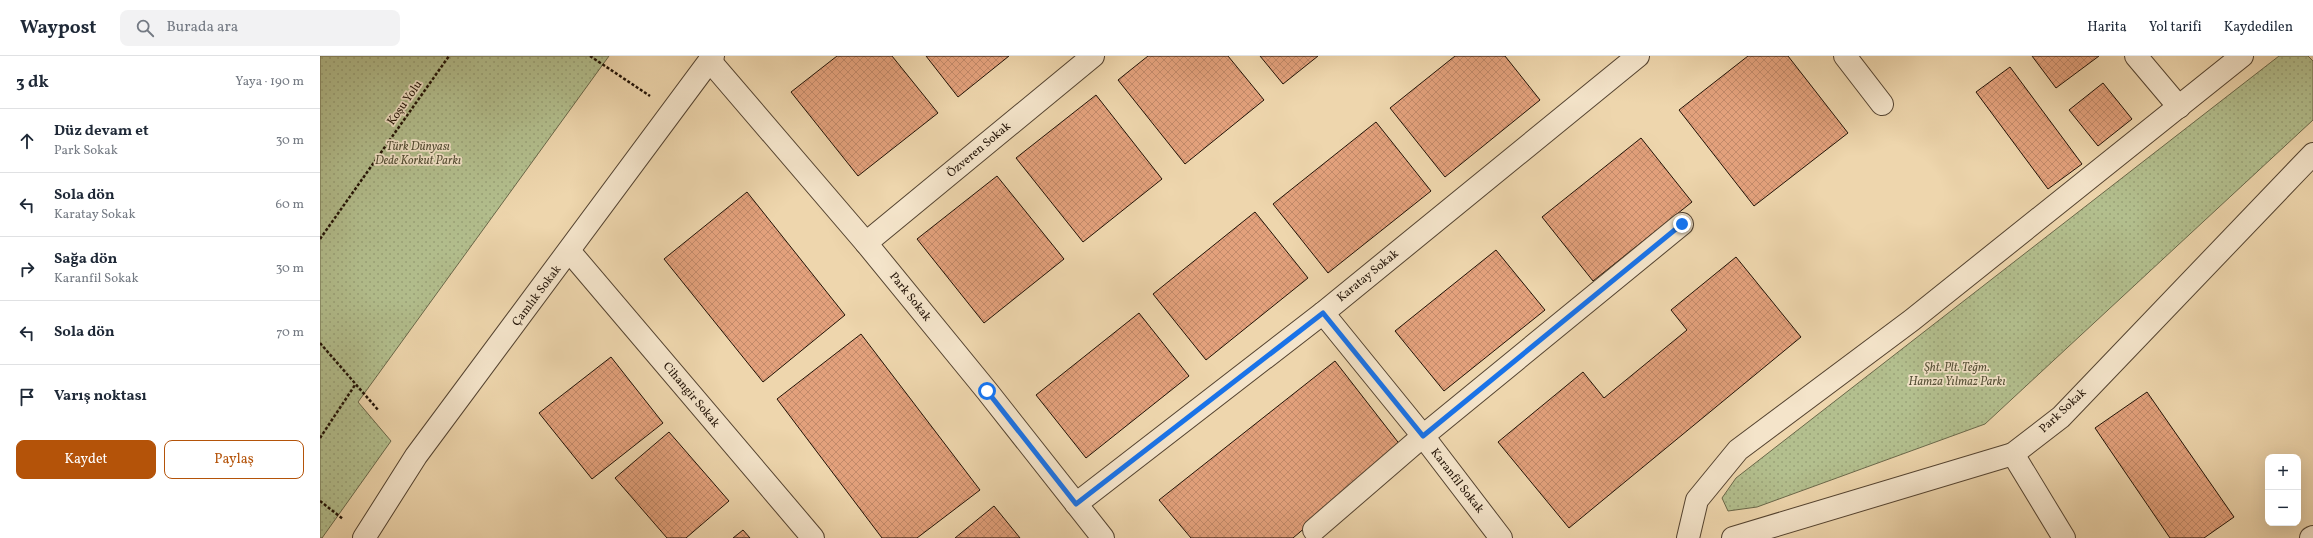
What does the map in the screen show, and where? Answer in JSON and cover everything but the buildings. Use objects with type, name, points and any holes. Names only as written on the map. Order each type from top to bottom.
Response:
[{"type":"street","name":"Özveren Sokak","points":[[866,244],[1092,56]]},
{"type":"street","name":"Karatay Sokak","points":[[1076,504],[1323,313],[1638,56]]},
{"type":"street","points":[[1845,56],[1882,104]]},
{"type":"street","points":[[2136,56],[2179,107]]},
{"type":"street","points":[[1688,538],[1697,500],[1738,450],[1912,320],[2242,56]]},
{"type":"street","name":"Çamlık Sokak","points":[[364,538],[416,456],[570,252],[672,111],[712,59]]},
{"type":"street","name":"Park Sokak","points":[[712,59],[987,391],[1103,538]]},
{"type":"street","name":"Park Sokak","points":[[1740,537],[2013,454],[2061,417],[2313,154]]},
{"type":"street","points":[[1314,530],[1423,436],[1682,224]]},
{"type":"street","name":"Cihangir Sokak","points":[[570,252],[813,538]]},
{"type":"street","name":"Karanfil Sokak","points":[[1323,313],[1423,436],[1501,538]]},
{"type":"street","points":[[2013,454],[2064,538]]},
{"type":"path","name":"Koşu Yolu","points":[[320,239],[450,56]]},
{"type":"path","points":[[590,56],[672,111]]},
{"type":"path","points":[[320,343],[379,411]]},
{"type":"path","points":[[320,438],[355,385]]},
{"type":"green space","name":"Türk Dünyası Dede Korkut Parkı","points":[[320,56],[609,56],[358,402],[391,441],[322,538],[320,538]]},
{"type":"green space","name":"Şht. Plt. Teğm. Hamza Yılmaz Parkı","points":[[2279,56],[2308,56],[2313,61],[2313,120],[1985,424],[1757,507],[1728,511],[1722,498],[1736,478]]},
{"type":"route","points":[[987,391],[1076,504],[1323,313],[1423,436],[1682,224]]}]
